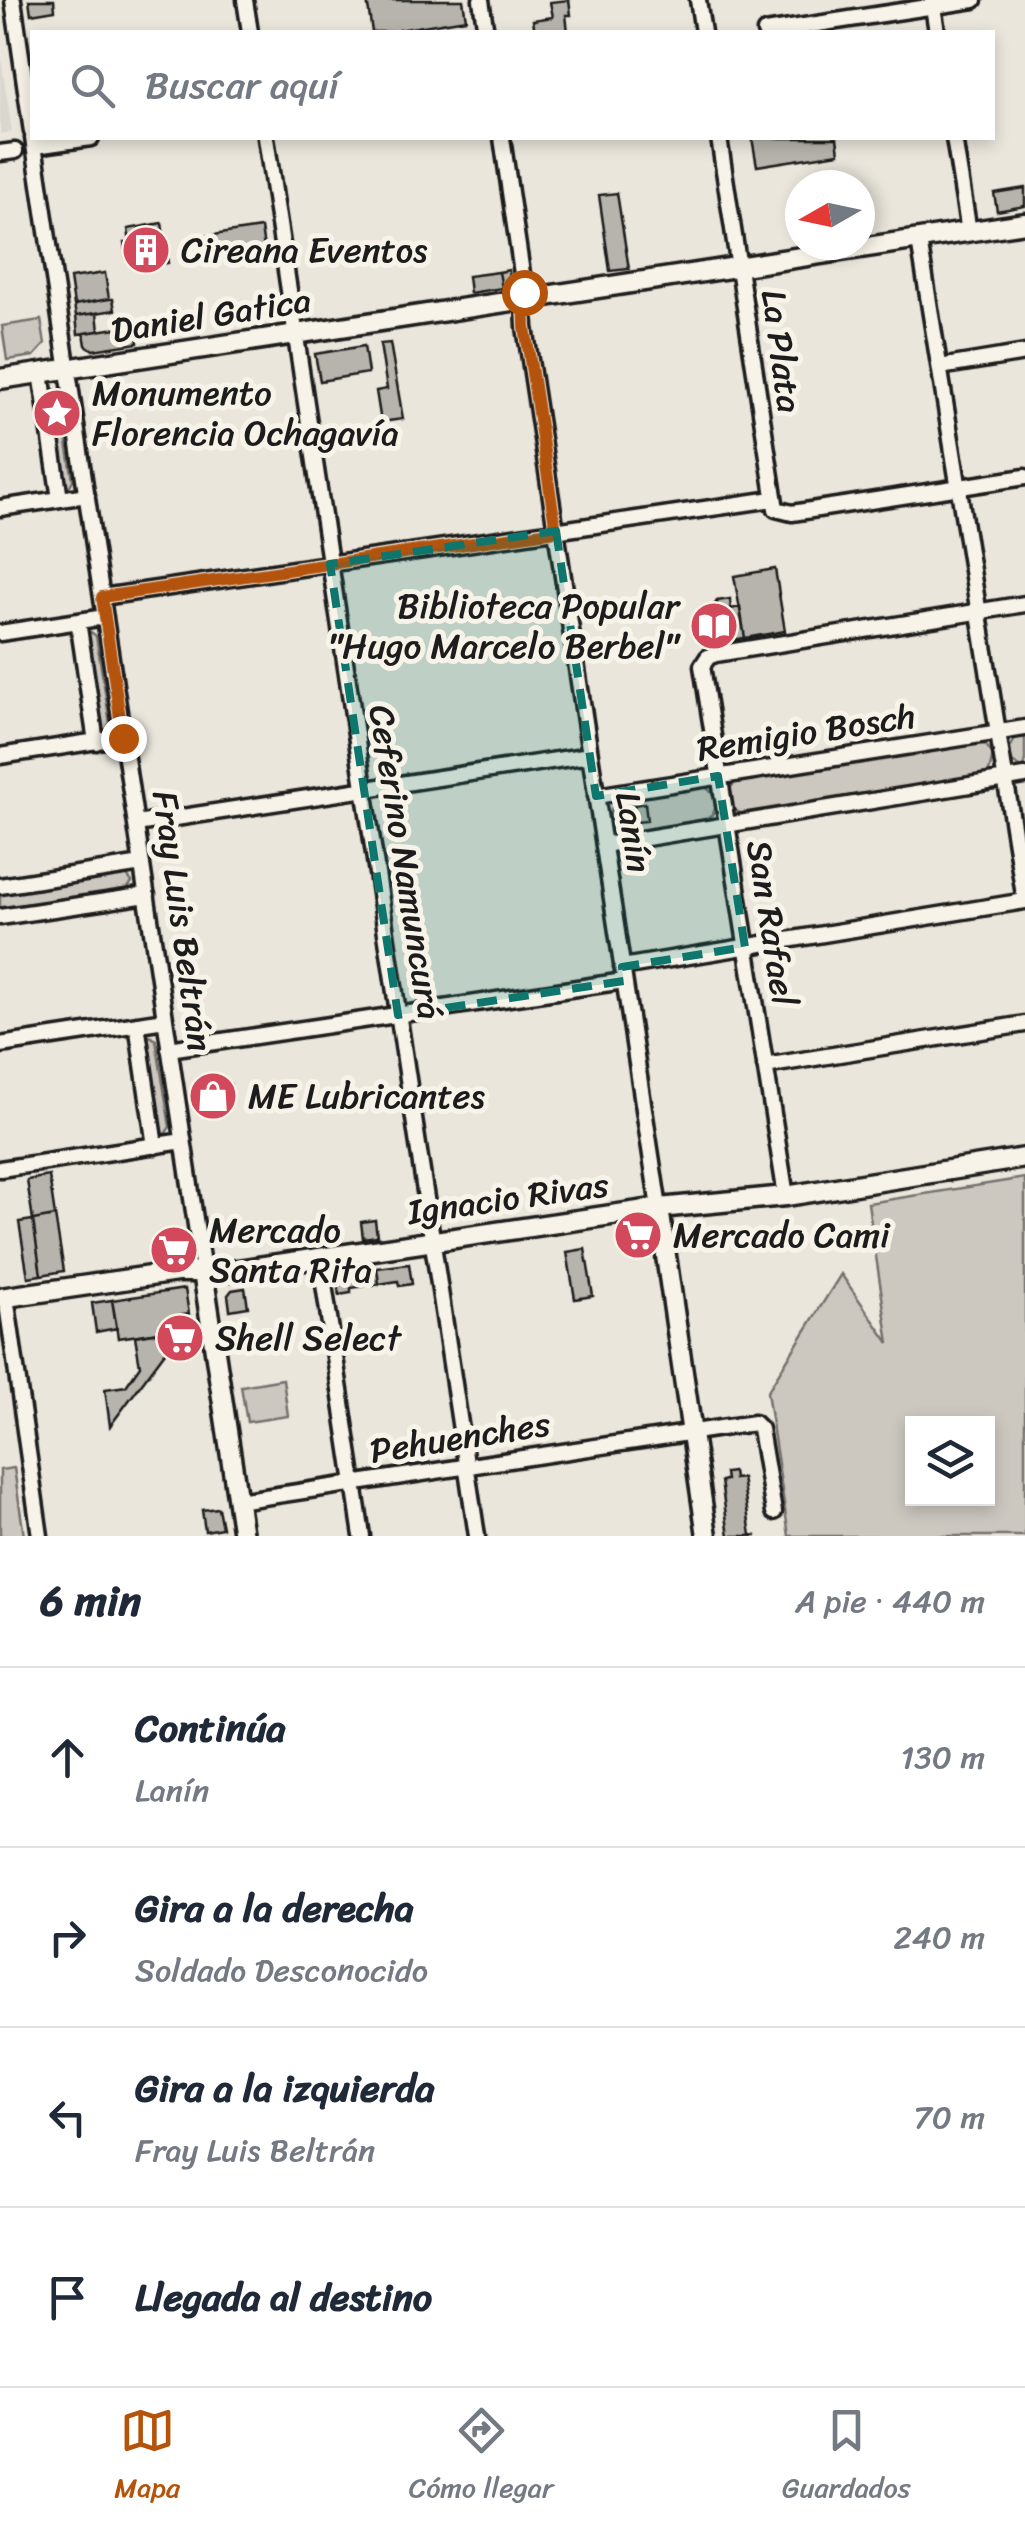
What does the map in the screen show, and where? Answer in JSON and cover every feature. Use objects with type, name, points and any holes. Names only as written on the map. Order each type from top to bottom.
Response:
[{"type":"main road","name":"Daniel Gatica","points":[[0,379],[1025,223]]},
{"type":"main road","name":"Ignacio Rivas","points":[[3,1298],[177,1272],[320,1258],[659,1208],[786,1196],[1025,1158]]},
{"type":"main road","name":"Lanín","points":[[659,1208],[707,1536]]},
{"type":"main road","name":"Fray Luis Beltrán","points":[[202,1272],[241,1536]]},
{"type":"street","name":"Fray Luis Beltrán","points":[[13,0],[30,112]]},
{"type":"street","points":[[245,0],[250,30]]},
{"type":"street","points":[[480,0],[486,30]]},
{"type":"street","points":[[698,0],[703,30]]},
{"type":"street","points":[[777,30],[932,3],[974,0]]},
{"type":"street","points":[[932,3],[937,30]]},
{"type":"street","name":"Fray Luis Beltrán","points":[[34,140],[202,1272]]},
{"type":"street","name":"Ceferino Namuncurá","points":[[266,140],[477,1536]]},
{"type":"street","name":"Lanín","points":[[502,140],[556,531],[659,1208]]},
{"type":"street","name":"La Plata","points":[[719,140],[776,506]]},
{"type":"street","points":[[954,140],[970,232]]},
{"type":"street","points":[[170,1048],[398,1014],[623,974],[745,946],[1025,901],[919,240]]},
{"type":"street","points":[[940,367],[1025,353]]},
{"type":"street","points":[[40,373],[60,499]]},
{"type":"street","points":[[102,597],[556,531],[776,506],[792,514],[1025,477]]},
{"type":"street","points":[[0,508],[87,495]]},
{"type":"street","points":[[979,611],[1025,604]]},
{"type":"street","name":"San Rafael","points":[[786,1196],[702,676],[704,660],[716,654],[979,611]]},
{"type":"street","points":[[0,632],[105,617]]},
{"type":"street","points":[[78,621],[96,742]]},
{"type":"street","name":"Remigio Bosch","points":[[596,796],[1025,728]]},
{"type":"street","points":[[0,756],[123,738]]},
{"type":"street","points":[[136,824],[590,755]]},
{"type":"street","points":[[604,845],[1025,776]]},
{"type":"street","points":[[0,886],[142,864]]},
{"type":"street","points":[[0,917],[146,894]]},
{"type":"street","points":[[0,1045],[166,1020]]},
{"type":"street","name":"Fray Luis Beltrán","points":[[137,1024],[155,1146]]},
{"type":"street","points":[[765,1066],[1025,1024]]},
{"type":"street","points":[[0,1169],[183,1142]]},
{"type":"street","points":[[320,1258],[362,1536]]},
{"type":"street","points":[[3,1298],[40,1536]]},
{"type":"street","name":"Pehuenches","points":[[238,1501],[758,1424],[774,1512]]},
{"type":"highlighted area","points":[[556,531],[596,796],[718,776],[745,947],[622,967],[624,981],[398,1015],[330,564]]},
{"type":"shaded area","points":[[0,51],[12,132],[0,134]]},
{"type":"shaded area","points":[[41,320],[45,344],[34,356],[7,360],[2,326]]},
{"type":"shaded area","points":[[50,390],[59,393],[73,480],[69,487],[65,486]]},
{"type":"shaded area","points":[[86,634],[96,636],[110,723],[106,730],[100,728]]},
{"type":"shaded area","points":[[1025,734],[1025,770],[1012,762],[1009,750],[1015,739]]},
{"type":"shaded area","points":[[974,742],[986,745],[993,755],[989,772],[980,778],[751,814],[739,813],[731,806],[730,788],[739,779]]},
{"type":"shaded area","points":[[703,786],[713,794],[716,804],[713,813],[703,821],[627,833],[610,818],[620,798]]},
{"type":"shaded area","points":[[125,873],[132,882],[125,892],[0,910],[0,891]]},
{"type":"shaded area","points":[[150,1036],[156,1040],[170,1127],[165,1134],[159,1131],[145,1041]]},
{"type":"shaded area","points":[[1025,1178],[1025,1536],[789,1536],[767,1392],[841,1274],[889,1343],[868,1203]]},
{"type":"shaded area","points":[[283,1379],[288,1416],[247,1422],[241,1386]]},
{"type":"shaded area","points":[[14,1468],[24,1536],[0,1536],[0,1470]]},
{"type":"building","points":[[29,0],[54,0],[55,10],[31,14]]},
{"type":"building","points":[[367,0],[463,0],[466,19],[399,30],[372,30]]},
{"type":"building","points":[[569,0],[568,30],[535,30],[533,20],[553,17],[550,2]]},
{"type":"building","points":[[752,140],[837,140],[839,153],[757,166]]},
{"type":"building","points":[[1025,188],[1025,206],[997,211],[994,193]]},
{"type":"building","points":[[617,193],[629,269],[610,271],[599,195]]},
{"type":"building","name":"Cireana Eventos","points":[[162,223],[168,263],[134,268],[133,256],[126,257],[128,229]]},
{"type":"building","points":[[261,228],[264,248],[209,257],[206,236]]},
{"type":"building","points":[[509,270],[510,281],[502,288],[499,272]]},
{"type":"building","points":[[499,272],[502,288],[470,293],[468,276]]},
{"type":"building","points":[[105,273],[109,299],[74,305],[70,278]]},
{"type":"building","points":[[113,299],[115,310],[76,316],[74,305]]},
{"type":"building","points":[[97,313],[99,331],[78,334],[76,316]]},
{"type":"building","points":[[136,325],[138,343],[93,350],[86,345],[84,333]]},
{"type":"building","points":[[390,343],[403,419],[381,422],[376,391],[387,389],[380,344]]},
{"type":"building","points":[[364,346],[368,373],[320,381],[315,354]]},
{"type":"building","points":[[775,569],[785,631],[745,638],[734,576]]},
{"type":"building","points":[[730,599],[731,609],[740,607],[745,638],[724,641],[717,601]]},
{"type":"building","name":"Biblioteca Popular \"Hugo Marcelo Berbel\"","points":[[717,601],[724,641],[716,643],[707,634],[705,619]]},
{"type":"building","points":[[645,803],[647,821],[637,822],[634,805]]},
{"type":"building","name":"ME Lubricantes","points":[[230,1084],[232,1102],[197,1108],[194,1089]]},
{"type":"building","points":[[49,1176],[55,1216],[33,1220],[27,1180]]},
{"type":"building","points":[[55,1216],[64,1271],[41,1275],[33,1220]]},
{"type":"building","points":[[33,1220],[41,1275],[28,1277],[19,1222]]},
{"type":"building","points":[[375,1220],[377,1236],[363,1238],[361,1222]]},
{"type":"building","points":[[642,1229],[645,1250],[629,1252],[626,1232]]},
{"type":"building","points":[[176,1230],[179,1254],[158,1257],[155,1240],[164,1238],[163,1232]]},
{"type":"building","points":[[585,1249],[593,1296],[575,1299],[567,1252]]},
{"type":"building","points":[[409,1264],[412,1284],[379,1284],[377,1268]]},
{"type":"building","points":[[377,1268],[379,1284],[351,1288],[351,1293],[339,1295],[336,1275]]},
{"type":"building","points":[[245,1288],[248,1307],[230,1310],[228,1295],[232,1290]]},
{"type":"building","points":[[185,1289],[189,1314],[177,1316],[179,1329],[118,1338],[112,1300]]},
{"type":"building","points":[[112,1300],[117,1328],[96,1332],[92,1303]]},
{"type":"building","points":[[191,1327],[193,1344],[168,1348],[110,1426],[105,1389],[126,1386],[140,1366],[135,1336]]},
{"type":"building","points":[[733,1472],[734,1479],[742,1478],[751,1535],[757,1536],[729,1536],[721,1481],[726,1480],[725,1473]]},
{"type":"building","points":[[218,1508],[222,1528],[205,1531],[202,1510]]},
{"type":"place","name":"Cireana Eventos","points":[[146,250]]},
{"type":"place","name":"Monumento Florencia Ochagavía","points":[[57,413]]},
{"type":"place","name":"Biblioteca Popular \"Hugo Marcelo Berbel\"","points":[[714,626]]},
{"type":"place","name":"ME Lubricantes","points":[[213,1096]]},
{"type":"place","name":"Mercado Cami","points":[[638,1235]]},
{"type":"place","name":"Mercado Santa Rita","points":[[174,1250]]},
{"type":"place","name":"Shell Select","points":[[180,1338]]},
{"type":"route","points":[[123,738],[102,597],[556,531],[525,327],[524,292]]}]
